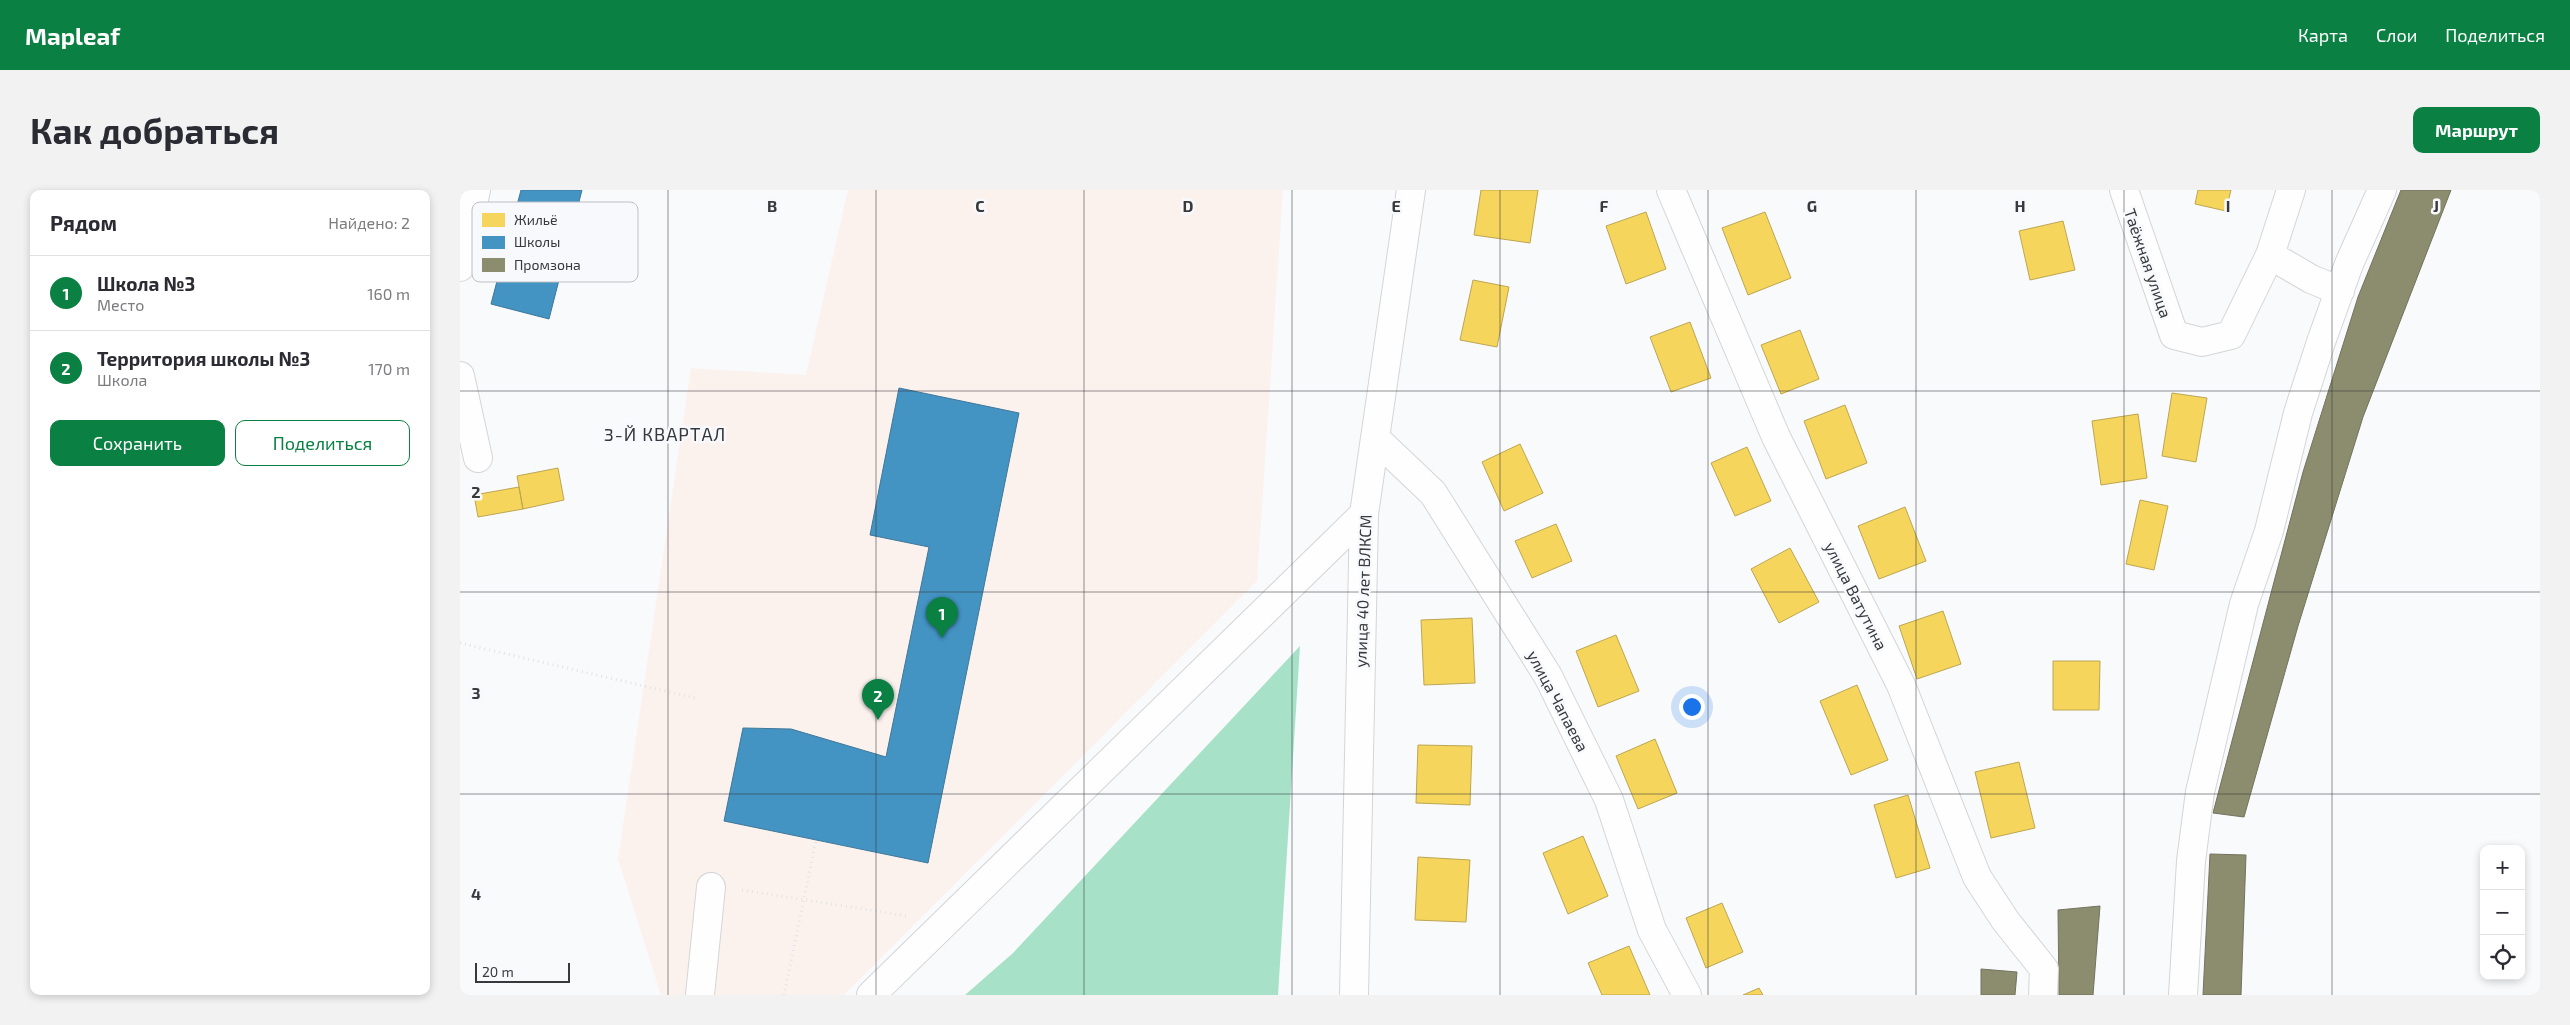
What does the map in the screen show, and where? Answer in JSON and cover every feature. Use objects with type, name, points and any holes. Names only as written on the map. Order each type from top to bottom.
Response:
[{"type":"street","name":"улица 40 лет ВЛКСМ","points":[[1354,995],[1364,514],[1411,190]]},
{"type":"street","name":"улица Ватутина","points":[[1671,190],[1776,437],[1901,685],[1977,877],[2005,920],[2044,969],[2044,995]]},
{"type":"street","name":"Таёжная улица","points":[[2124,190],[2174,335],[2202,342],[2231,335],[2270,255]]},
{"type":"street","points":[[2290,190],[2270,255],[2310,279],[2340,291]]},
{"type":"street","points":[[2183,995],[2191,861],[2200,792],[2244,604],[2269,531],[2298,413],[2340,291],[2382,190]]},
{"type":"street","points":[[460,267],[472,209]]},
{"type":"street","points":[[460,376],[478,458]]},
{"type":"street","name":"улица Чапаева","points":[[1375,438],[1433,493],[1548,676],[1609,800],[1652,930],[1687,995]]},
{"type":"street","points":[[871,995],[1364,514]]},
{"type":"street","points":[[700,995],[711,886]]},
{"type":"path","points":[[460,643],[695,698]]},
{"type":"path","points":[[784,995],[816,840]]},
{"type":"path","points":[[711,886],[946,922]]},
{"type":"shaded area","points":[[848,190],[1283,190],[1257,581],[844,995],[661,995],[618,859],[691,368],[806,375]]},
{"type":"green space","points":[[1300,646],[1278,995],[965,995],[1013,953]]},
{"type":"building: Жильё","points":[[1481,190],[1538,190],[1530,243],[1474,235]]},
{"type":"building: Жильё","points":[[2198,190],[2231,190],[2226,211],[2195,204]]},
{"type":"building: Жильё","points":[[1646,212],[1666,269],[1626,284],[1606,226]]},
{"type":"building: Жильё","points":[[1765,212],[1791,278],[1748,295],[1722,228]]},
{"type":"building: Жильё","points":[[2063,221],[2075,270],[2030,280],[2019,231]]},
{"type":"building: Жильё","points":[[1473,280],[1509,287],[1497,347],[1460,340]]},
{"type":"building: Жильё","points":[[1690,322],[1711,378],[1671,392],[1650,337]]},
{"type":"building: Жильё","points":[[1800,330],[1819,379],[1781,394],[1761,345]]},
{"type":"building: Жильё","points":[[2172,393],[2207,398],[2196,462],[2162,456]]},
{"type":"building: Жильё","points":[[1845,405],[1867,463],[1826,479],[1804,421]]},
{"type":"building: Жильё","points":[[2138,414],[2147,478],[2101,485],[2092,421]]},
{"type":"building: Жильё","points":[[1520,444],[1543,493],[1504,511],[1482,462]]},
{"type":"building: Жильё","points":[[1747,447],[1771,501],[1735,516],[1711,463]]},
{"type":"building: Жильё","points":[[558,468],[564,500],[523,509],[517,476]]},
{"type":"building: Жильё","points":[[519,487],[523,509],[478,517],[474,495]]},
{"type":"building: Жильё","points":[[2140,500],[2168,506],[2154,570],[2126,564]]},
{"type":"building: Жильё","points":[[1905,507],[1926,561],[1879,579],[1858,526]]},
{"type":"building: Жильё","points":[[1556,524],[1572,561],[1532,578],[1515,541]]},
{"type":"building: Жильё","points":[[1790,548],[1819,602],[1779,623],[1751,569]]},
{"type":"building: Жильё","points":[[1943,611],[1961,664],[1917,679],[1899,626]]},
{"type":"building: Жильё","points":[[1472,618],[1475,683],[1424,685],[1421,620]]},
{"type":"building: Жильё","points":[[1616,635],[1639,691],[1598,707],[1576,651]]},
{"type":"building: Жильё","points":[[2053,661],[2100,661],[2099,710],[2053,710]]},
{"type":"building: Жильё","points":[[1857,685],[1888,760],[1851,775],[1820,701]]},
{"type":"building: Жильё","points":[[1655,739],[1677,793],[1638,809],[1616,756]]},
{"type":"building: Жильё","points":[[1418,745],[1472,746],[1470,805],[1416,803]]},
{"type":"building: Жильё","points":[[2019,762],[2035,828],[1991,838],[1975,772]]},
{"type":"building: Жильё","points":[[1908,795],[1930,868],[1896,878],[1874,805]]},
{"type":"building: Жильё","points":[[1583,836],[1608,896],[1568,914],[1543,853]]},
{"type":"building: Жильё","points":[[1418,857],[1470,860],[1466,922],[1415,920]]},
{"type":"building: Жильё","points":[[1722,903],[1743,952],[1706,968],[1686,918]]},
{"type":"building: Жильё","points":[[1629,946],[1650,995],[1602,995],[1588,963]]},
{"type":"building: Жильё","points":[[1759,988],[1763,995],[1743,995]]},
{"type":"building: Школы","points":[[521,190],[582,190],[579,202],[518,202]]},
{"type":"building: Школы","points":[[497,282],[558,282],[549,319],[491,304]]},
{"type":"building: Школы","points":[[899,388],[1019,413],[928,863],[724,821],[743,728],[791,729],[886,757],[929,547],[870,535]]},
{"type":"building: Промзона","points":[[2401,190],[2451,190],[2363,417],[2298,626],[2244,817],[2213,813],[2303,472],[2358,297]]},
{"type":"building: Промзона","points":[[2210,854],[2246,855],[2241,995],[2203,995]]},
{"type":"building: Промзона","points":[[2100,906],[2093,995],[2059,995],[2058,910]]},
{"type":"building: Промзона","points":[[1981,969],[2017,972],[2015,995],[1981,995]]},
{"type":"place","name":"Школа №3","points":[[942,638]]},
{"type":"place","name":"Территория школы №3","points":[[878,720]]},
{"type":"district","name":"3-Й КВАРТАЛ","points":[[665,435]]}]
